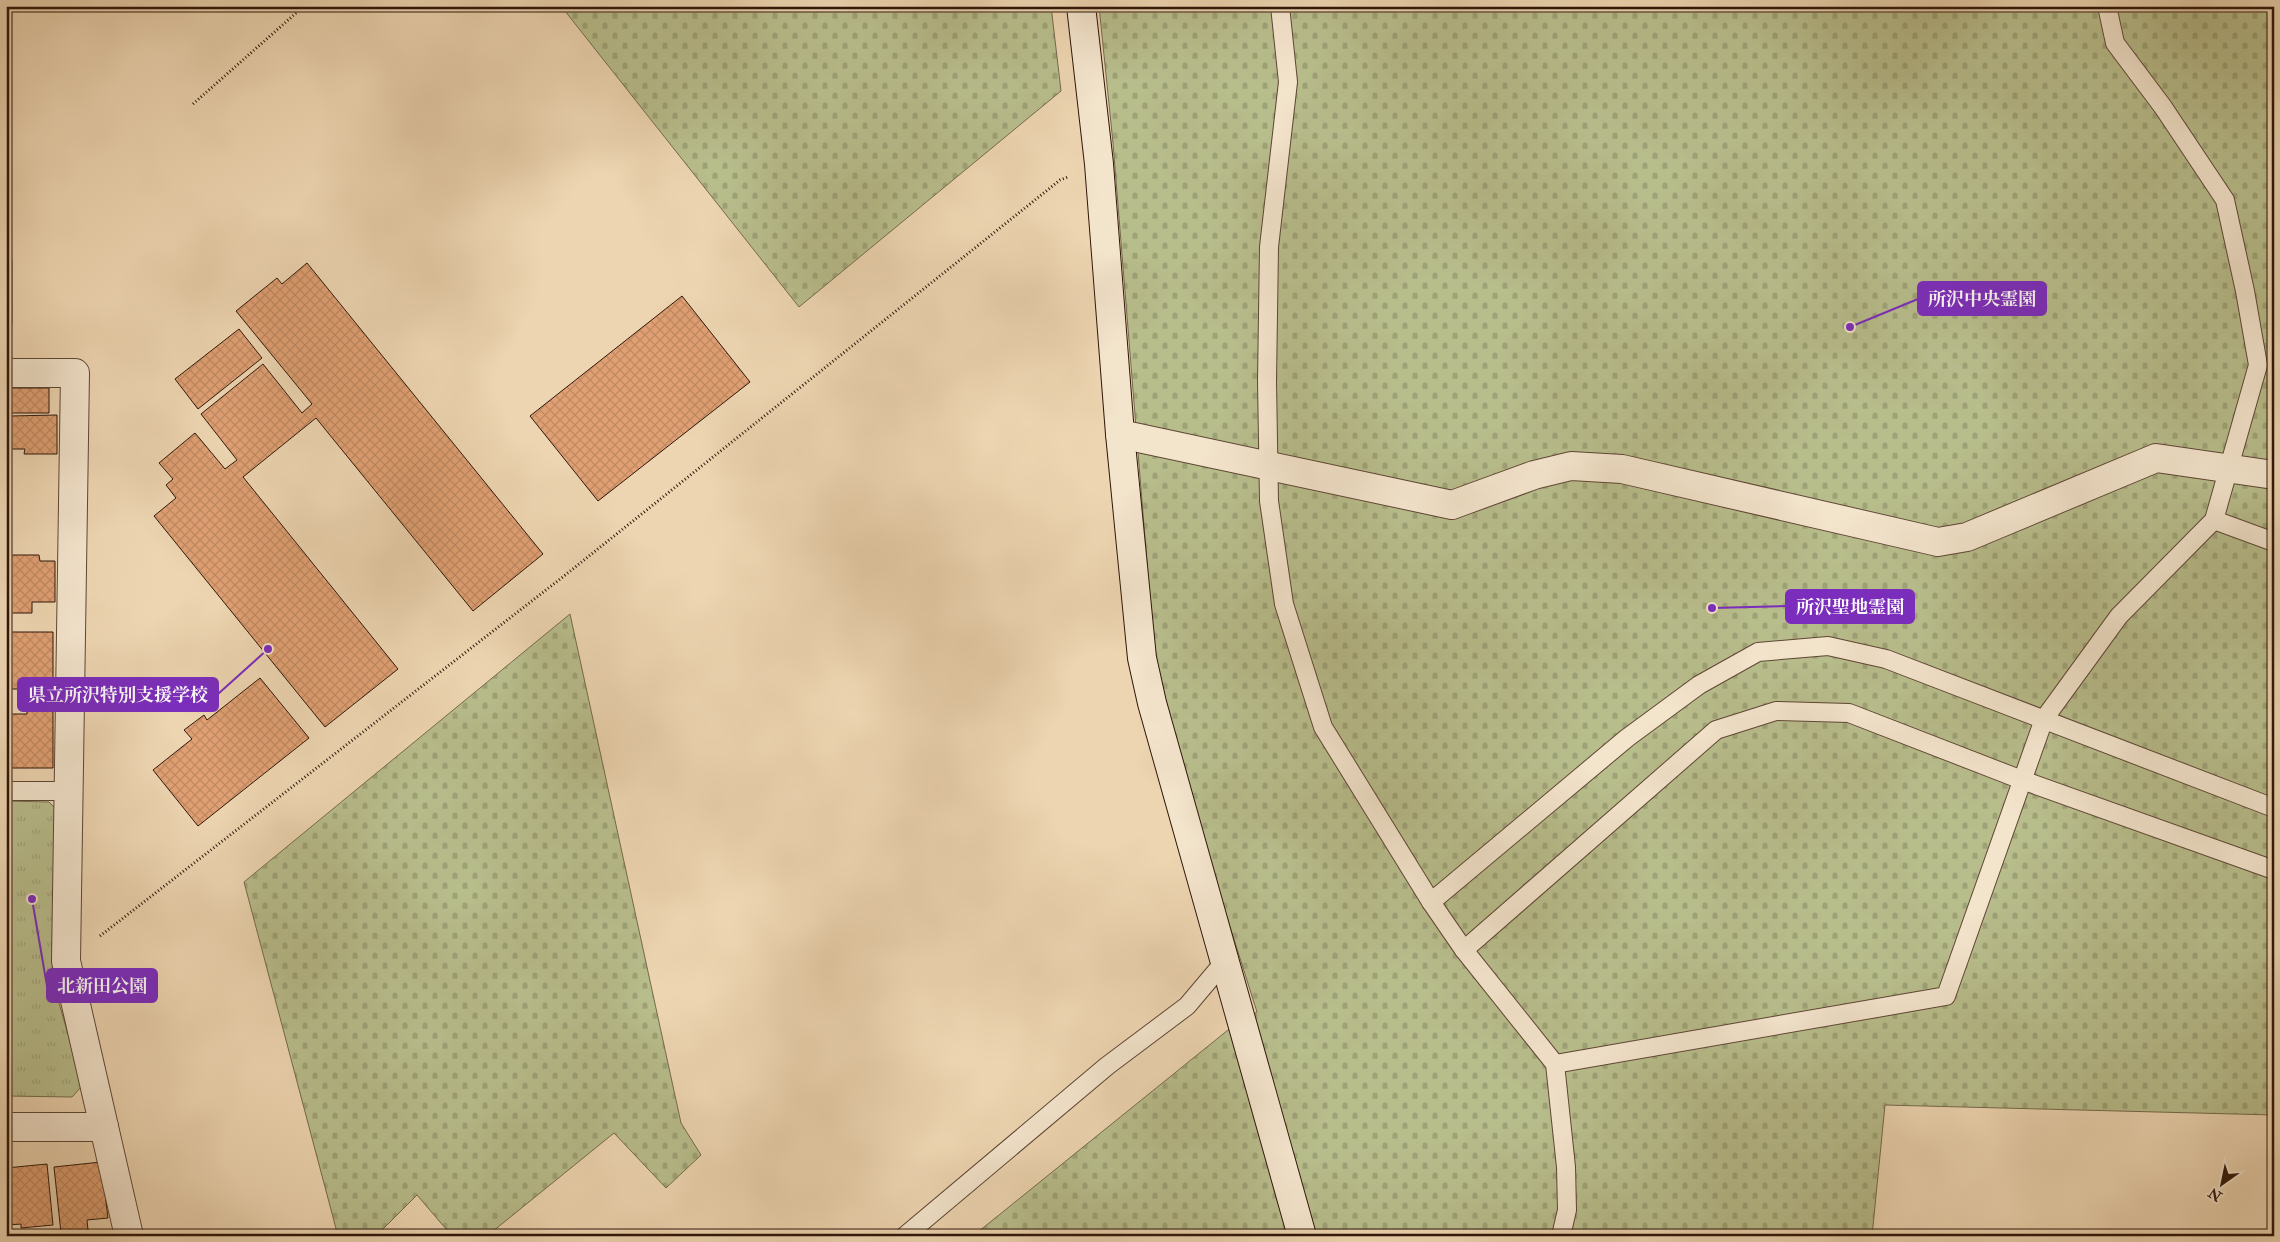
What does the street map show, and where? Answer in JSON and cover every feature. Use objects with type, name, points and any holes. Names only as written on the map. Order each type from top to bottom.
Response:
[{"type":"street","points":[[1081,6],[1099,164],[1120,434],[1142,658],[1152,703],[1302,1236]]},
{"type":"street","points":[[6,373],[75,373],[66,962],[130,1236]]},
{"type":"street","points":[[1120,434],[1452,505],[1534,475],[1571,466],[1622,469],[1938,542],[1967,537],[2156,458],[2274,475]]},
{"type":"street","points":[[6,1127],[104,1128]]},
{"type":"lane","points":[[1280,6],[1288,82],[1269,247],[1269,500],[1284,604],[1323,728],[1431,902],[1464,950],[1555,1064],[1566,1167],[1567,1210],[1561,1236]]},
{"type":"lane","points":[[1555,1064],[1946,996],[2044,719],[2119,616],[2214,520],[2258,365],[2245,290],[2224,200],[2163,107],[2115,43],[2107,6]]},
{"type":"lane","points":[[2214,520],[2274,542]]},
{"type":"lane","points":[[1431,902],[1627,738],[1699,685],[1758,652],[1828,646],[1886,659],[2274,808]]},
{"type":"lane","points":[[1464,950],[1716,730],[1776,711],[1849,713],[2022,780],[2274,870]]},
{"type":"lane","points":[[6,791],[70,791]]},
{"type":"lane","points":[[905,1236],[1107,1066],[1187,1006],[1225,961]]},
{"type":"path","points":[[194,104],[304,6]]},
{"type":"path","points":[[66,962],[164,888],[564,576],[1060,180],[1099,164]]},
{"type":"green space","points":[[561,6],[1051,6],[1061,91],[799,307]]},
{"type":"green space","points":[[1099,6],[2274,6],[2274,1115],[1885,1105],[1872,1236],[973,1236],[1228,1030],[1257,1012],[1158,699],[1113,143]]},
{"type":"green space","points":[[570,614],[681,1123],[701,1155],[666,1188],[614,1133],[487,1236],[452,1236],[417,1195],[376,1236],[338,1236],[244,882]]},
{"type":"green space","points":[[6,801],[49,802],[59,812],[54,986],[83,1085],[72,1097],[6,1096]]},
{"type":"building","points":[[6,261],[12,261],[12,324],[6,324]]},
{"type":"building","points":[[307,263],[543,554],[473,611],[316,418],[243,477],[398,669],[325,727],[154,516],[176,498],[166,485],[173,479],[159,463],[195,433],[225,469],[237,460],[201,414],[263,364],[302,413],[312,404],[236,311],[277,278],[282,284]]},
{"type":"building","points":[[682,296],[750,382],[598,501],[530,416]]},
{"type":"building","points":[[239,329],[262,358],[198,409],[175,379]]},
{"type":"building","points":[[6,388],[49,388],[49,413],[7,413]]},
{"type":"building","points":[[57,415],[57,454],[24,454],[25,449],[10,449],[10,416]]},
{"type":"building","points":[[6,555],[39,555],[40,561],[55,561],[55,602],[32,602],[32,613],[6,613]]},
{"type":"building","points":[[6,632],[53,632],[53,679],[31,679],[31,689],[6,689]]},
{"type":"building","points":[[260,678],[309,738],[198,826],[153,770],[192,739],[184,730],[204,715],[207,720]]},
{"type":"building","points":[[27,709],[53,710],[53,768],[6,768],[6,714],[27,714]]},
{"type":"building","points":[[101,1162],[108,1218],[87,1220],[88,1230],[61,1233],[54,1167]]},
{"type":"building","points":[[47,1164],[53,1225],[21,1228],[21,1224],[9,1225],[6,1206],[6,1168]]},
{"type":"place","name":"所沢中央霊園","points":[[1850,327]]},
{"type":"place","name":"所沢聖地霊園","points":[[1712,608]]},
{"type":"place","name":"県立所沢特別支援学校","points":[[268,649]]},
{"type":"place","name":"北新田公園","points":[[32,899]]}]
